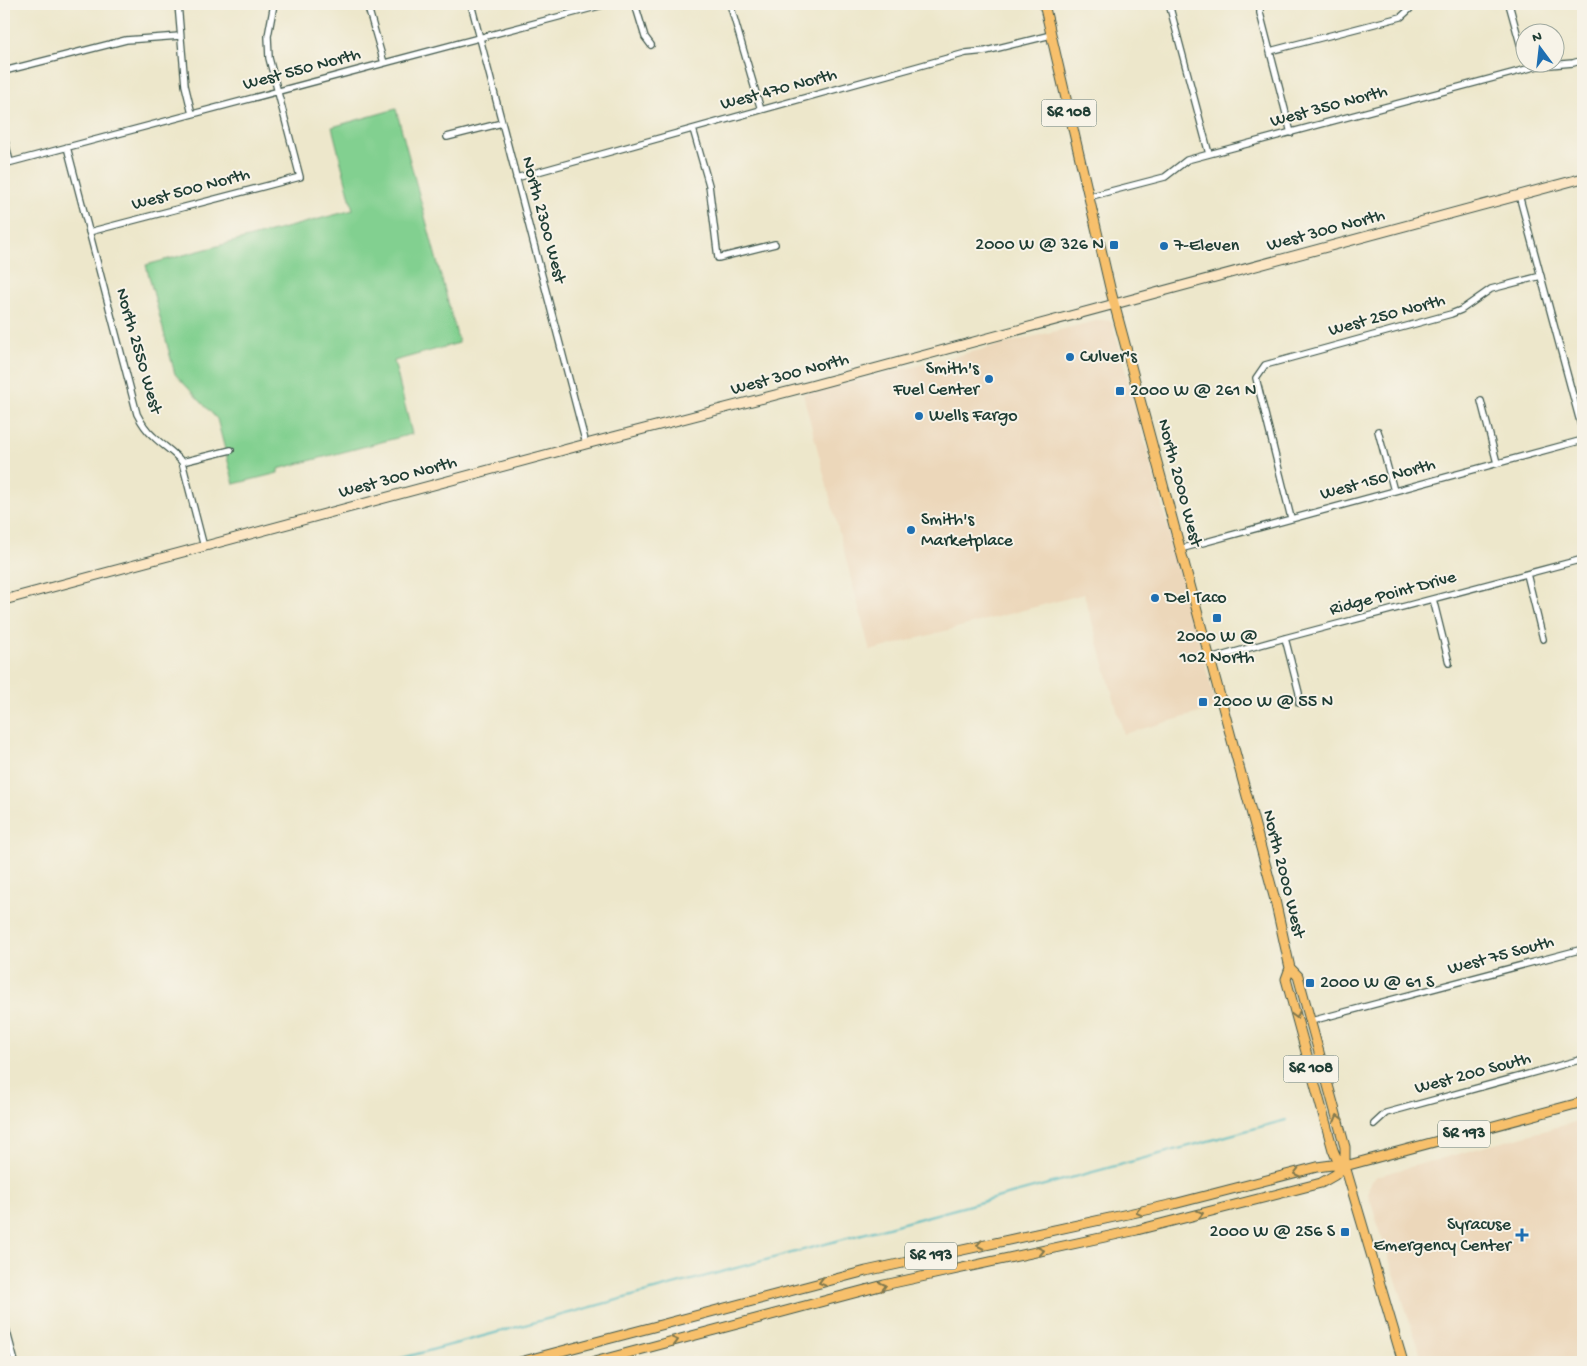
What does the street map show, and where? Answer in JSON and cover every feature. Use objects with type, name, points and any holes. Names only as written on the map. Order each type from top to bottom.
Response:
[{"type":"main road","name":"North 2000 West","points":[[1044,4],[1115,305],[1275,900],[1290,968],[1286,979],[1333,1150],[1336,1157],[1345,1166]]},
{"type":"main road","name":"West 300 North","points":[[4,600],[1115,305],[1583,178]]},
{"type":"main road","name":"North 2000 West","points":[[1290,968],[1298,976],[1311,1021],[1345,1147],[1345,1166],[1403,1362]]},
{"type":"main road","name":"SR 193","points":[[520,1362],[866,1271],[1174,1204],[1317,1168],[1332,1165],[1345,1166],[1583,1102]]},
{"type":"main road","name":"SR 193","points":[[594,1362],[884,1285],[1137,1230],[1312,1185],[1328,1179],[1345,1166]]},
{"type":"street","points":[[178,4],[186,85],[192,114]]},
{"type":"street","points":[[274,4],[268,36],[269,58],[278,92]]},
{"type":"street","points":[[368,4],[384,63]]},
{"type":"street","name":"North 2300 West","points":[[472,4],[586,444]]},
{"type":"street","name":"West 550 North","points":[[7,163],[608,4]]},
{"type":"street","points":[[636,4],[645,36],[651,45]]},
{"type":"street","points":[[730,4],[761,110]]},
{"type":"street","points":[[1169,4],[1210,154]]},
{"type":"street","points":[[1260,4],[1260,13],[1291,132]]},
{"type":"street","points":[[1509,4],[1514,22]]},
{"type":"street","points":[[1270,51],[1401,17],[1413,6]]},
{"type":"street","name":"West 470 North","points":[[516,178],[966,53],[986,51],[1051,35]]},
{"type":"street","points":[[4,72],[126,40],[180,36]]},
{"type":"street","name":"West 350 North","points":[[1564,63],[1583,60]]},
{"type":"street","name":"West 350 North","points":[[1088,197],[1165,177],[1187,160],[1517,72]]},
{"type":"street","name":"West 500 North","points":[[89,232],[300,177],[278,92]]},
{"type":"street","points":[[447,137],[502,123]]},
{"type":"street","points":[[693,129],[709,184],[718,258],[775,244]]},
{"type":"street","points":[[4,137],[7,163]]},
{"type":"street","name":"North 2550 West","points":[[68,147],[137,414],[153,437],[174,452],[182,462]]},
{"type":"street","points":[[1520,195],[1583,433]]},
{"type":"street","name":"West 250 North","points":[[1291,518],[1256,378],[1265,364],[1451,314],[1461,310],[1491,289],[1541,276]]},
{"type":"street","points":[[1481,401],[1497,463]]},
{"type":"street","points":[[1378,431],[1394,491]]},
{"type":"street","name":"West 150 North","points":[[1180,549],[1583,440]]},
{"type":"street","points":[[204,547],[182,462],[231,450]]},
{"type":"street","name":"Ridge Point Drive","points":[[1210,659],[1583,560]]},
{"type":"street","points":[[1526,574],[1543,639]]},
{"type":"street","points":[[1433,599],[1449,663]]},
{"type":"street","points":[[1285,638],[1299,693],[1299,702]]},
{"type":"street","name":"West 75 South","points":[[1311,1021],[1583,950]]},
{"type":"street","name":"West 200 South","points":[[1374,1124],[1386,1113],[1583,1059]]},
{"type":"street","points":[[4,1321],[7,1343],[15,1362]]},
{"type":"shaded area","points":[[1100,320],[1112,321],[1217,708],[1124,734],[1084,594],[870,651],[803,394]]},
{"type":"shaded area","points":[[1583,1120],[1583,1362],[1423,1362],[1368,1194],[1371,1181],[1377,1176]]},
{"type":"green space","points":[[396,109],[459,343],[394,361],[412,434],[278,469],[278,473],[234,484],[217,419],[175,374],[146,265],[353,210],[332,127]]},
{"type":"waterway","points":[[387,1362],[1286,1120]]},
{"type":"place","name":"2000 W @ 326 N","points":[[1114,245]]},
{"type":"place","name":"7-Eleven","points":[[1164,246]]},
{"type":"place","name":"Culver's","points":[[1070,357]]},
{"type":"place","name":"Smith's Fuel Center","points":[[989,379]]},
{"type":"place","name":"2000 W @ 261 N","points":[[1120,391]]},
{"type":"place","name":"Wells Fargo","points":[[919,416]]},
{"type":"place","name":"Smith's Marketplace","points":[[911,530]]},
{"type":"place","name":"Del Taco","points":[[1155,598]]},
{"type":"place","name":"2000 W @ 102 North","points":[[1217,618]]},
{"type":"place","name":"2000 W @ 55 N","points":[[1203,702]]},
{"type":"place","name":"2000 W @ 61 S","points":[[1310,983]]},
{"type":"place","name":"2000 W @ 256 S","points":[[1345,1232]]},
{"type":"place","name":"Syracuse Emergency Center","points":[[1522,1235]]}]
